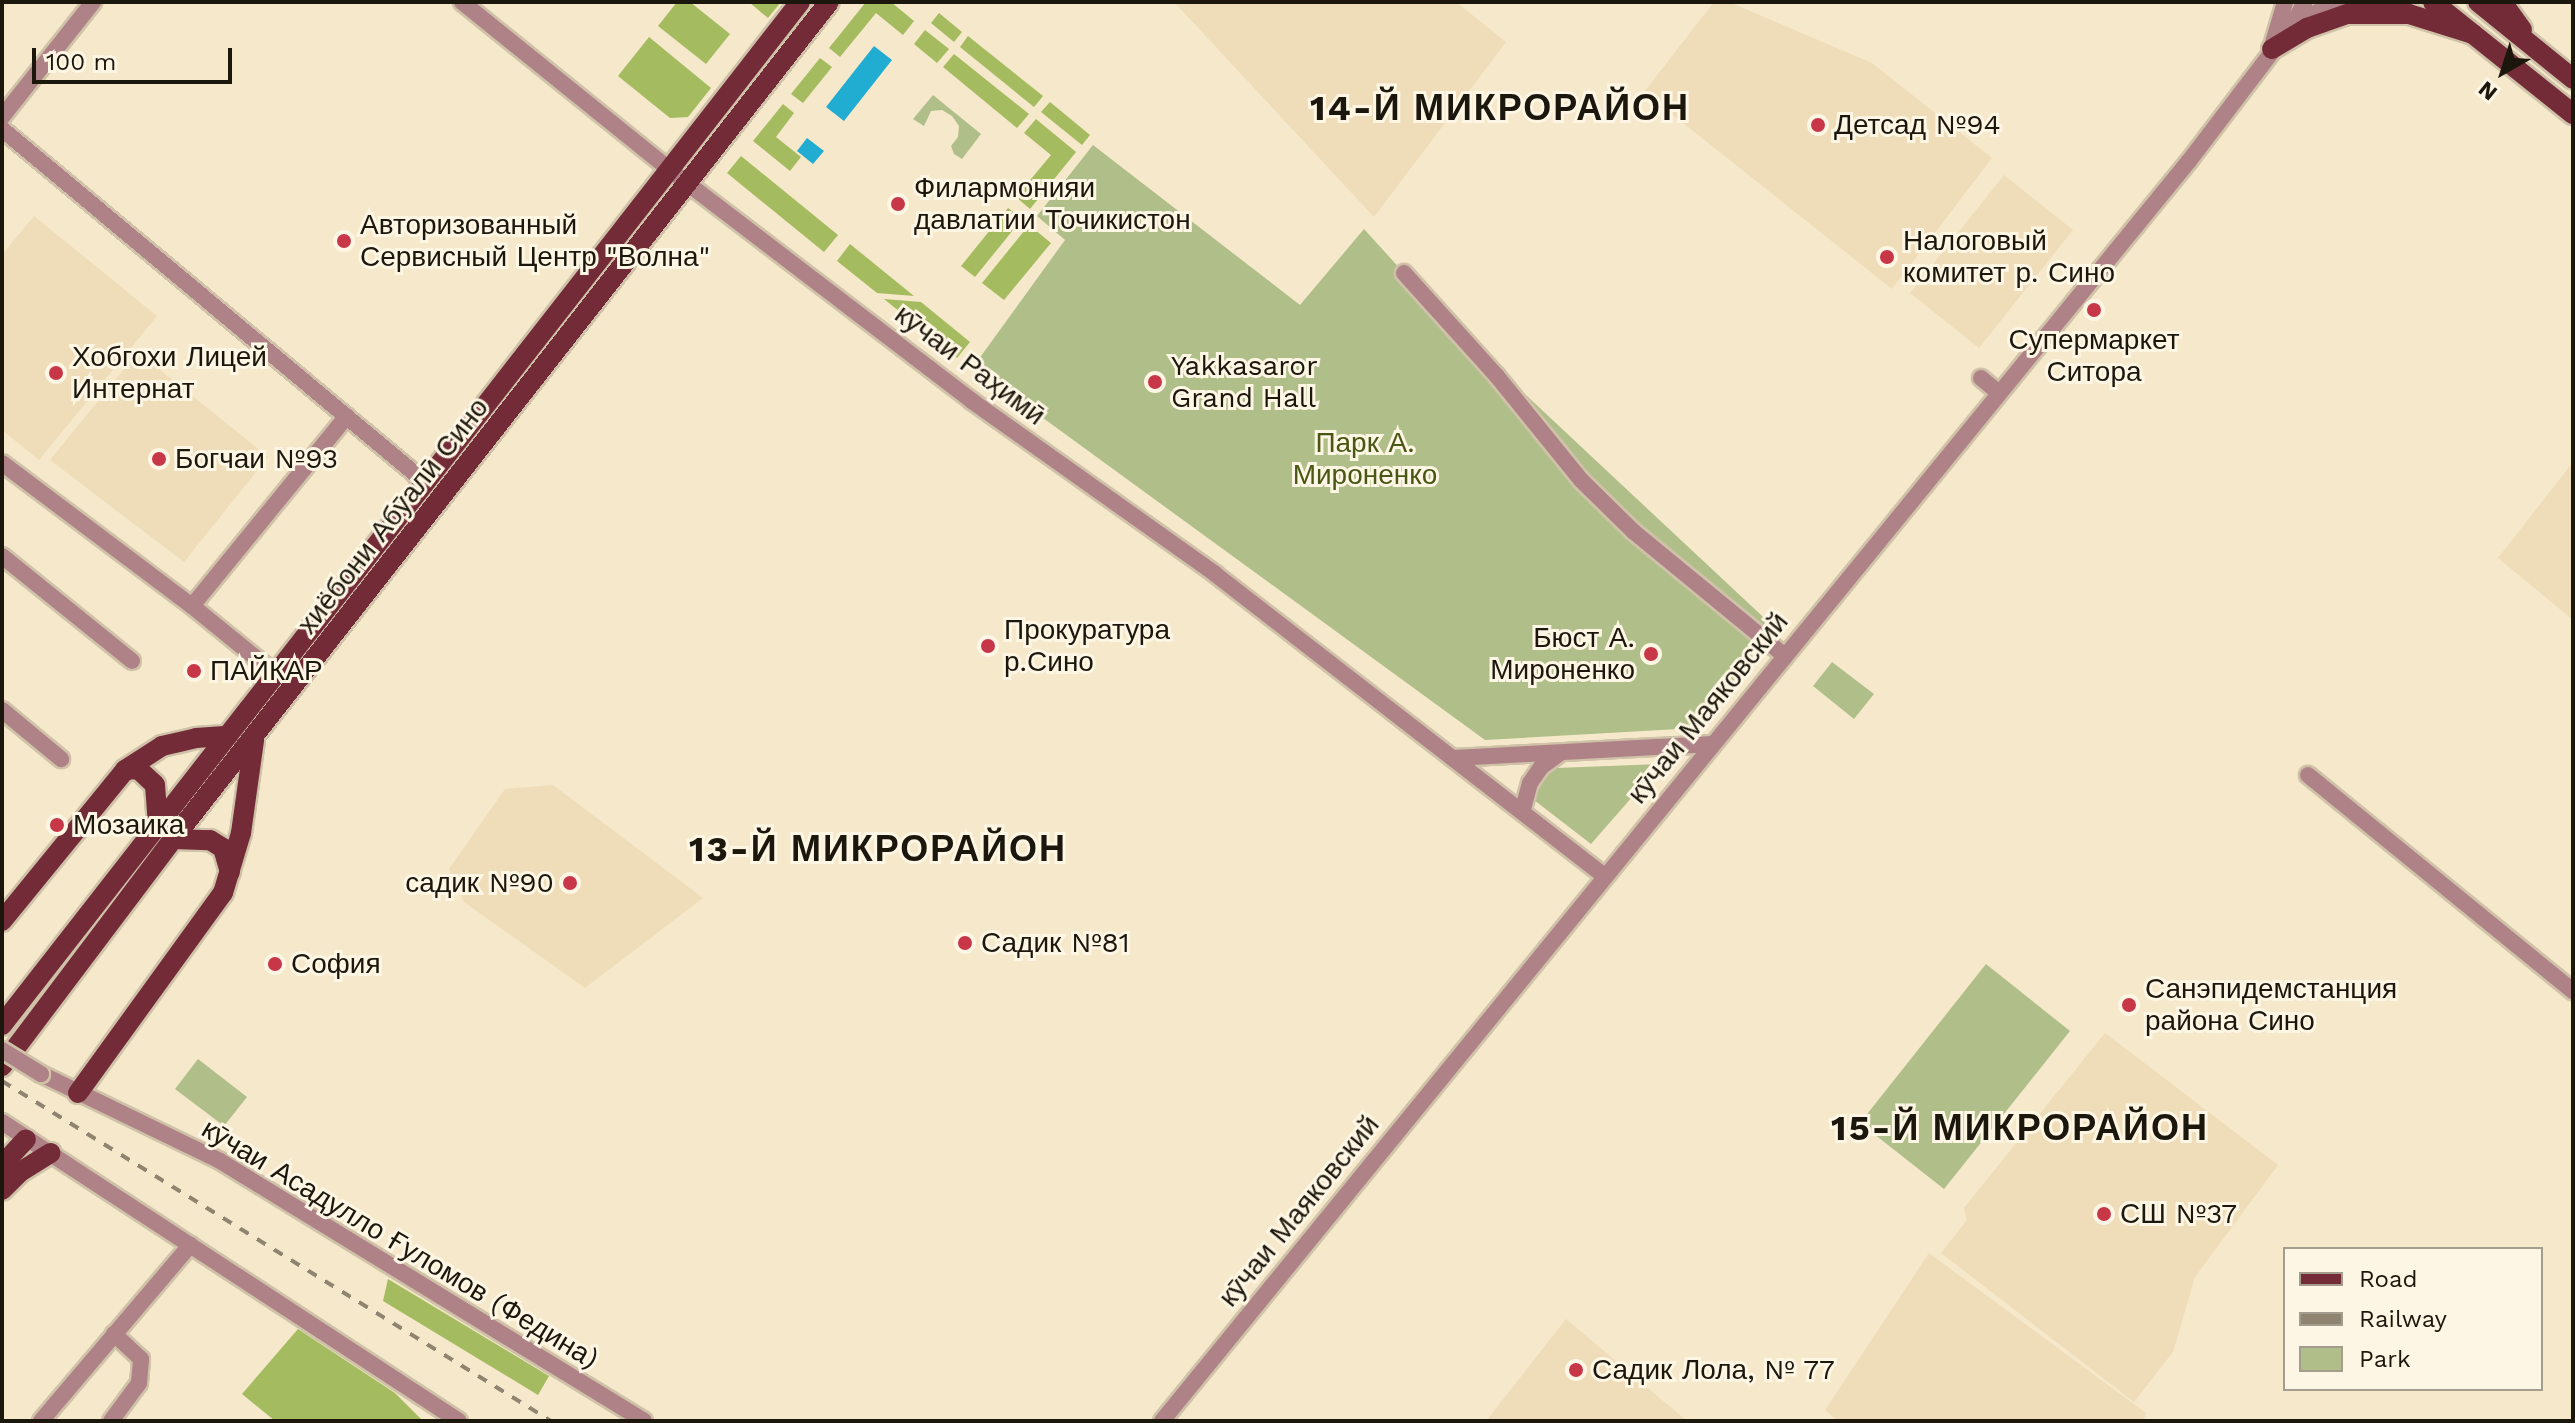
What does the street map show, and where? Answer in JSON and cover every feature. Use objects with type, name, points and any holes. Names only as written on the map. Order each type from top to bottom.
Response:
[{"type":"main road","name":"хиёбони Абӯалӣ Сино","points":[[2,1066],[166,832],[228,736],[800,2]]},
{"type":"main road","name":"хиёбони Абӯалӣ Сино","points":[[2,1025],[166,832],[254,740],[829,2]]},
{"type":"main road","points":[[2433,2],[2573,114]]},
{"type":"main road","points":[[2478,2],[2573,79]]},
{"type":"main road","points":[[2502,2],[2533,46]]},
{"type":"main road","points":[[2272,49],[2307,28],[2347,14],[2409,14],[2473,34]]},
{"type":"main road","points":[[2,921],[125,770],[162,746],[196,738],[228,736]]},
{"type":"main road","points":[[78,1093],[223,893],[231,876],[241,833],[254,740]]},
{"type":"main road","points":[[125,770],[138,769],[155,785],[166,832],[210,840],[223,848],[230,862],[231,876]]},
{"type":"main road","points":[[2,1165],[13,1130]]},
{"type":"main road","points":[[2,1190],[20,1172],[50,1153]]},
{"type":"street","name":"кӯчаи Раҳимӣ","points":[[462,2],[887,343],[1215,574],[1523,809],[1605,876]]},
{"type":"street","points":[[2272,49],[2285,2]]},
{"type":"street","name":"кӯчаи Маяковский","points":[[1162,1421],[2189,161],[2292,26],[2305,2]]},
{"type":"street","name":"кӯчаи Маяковский","points":[[2292,26],[2336,2]]},
{"type":"street","points":[[2,117],[90,3]]},
{"type":"street","points":[[2,129],[426,483]]},
{"type":"street","points":[[1404,273],[1496,375],[1581,480],[1634,532],[1785,656]]},
{"type":"street","points":[[1981,378],[1999,393]]},
{"type":"street","points":[[192,606],[347,416]]},
{"type":"street","points":[[2,463],[192,606],[277,675]]},
{"type":"street","points":[[2,556],[132,661]]},
{"type":"street","points":[[2,710],[61,759]]},
{"type":"street","points":[[1454,758],[1713,744]]},
{"type":"street","points":[[1523,809],[1530,783],[1541,767],[1559,754]]},
{"type":"street","points":[[2308,775],[2573,991]]},
{"type":"street","name":"кӯчаи Асадулло Ғуломов (Федина)","points":[[2,1050],[78,1093],[220,1161],[644,1421]]},
{"type":"street","points":[[13,1130],[459,1421]]},
{"type":"street","points":[[41,1421],[190,1245]]},
{"type":"street","points":[[111,1421],[139,1383],[141,1359],[114,1334]]},
{"type":"shaded area","points":[[1456,2],[1506,42],[1374,217],[1175,3]]},
{"type":"shaded area","name":"Детсад №94","points":[[1714,2],[1729,2],[1872,63],[1992,158],[1892,289],[1644,92]]},
{"type":"shaded area","points":[[2004,175],[2073,230],[1979,348],[1910,293]]},
{"type":"shaded area","name":"Хобгохи Лицей Интернат","points":[[34,216],[157,316],[39,460],[2,430],[2,255]]},
{"type":"shaded area","name":"Богчаи №93","points":[[138,352],[268,457],[184,562],[50,460]]},
{"type":"shaded area","points":[[2573,462],[2573,620],[2498,558]]},
{"type":"shaded area","name":"садик №90","points":[[553,785],[703,898],[585,988],[464,902],[449,869],[505,789]]},
{"type":"shaded area","name":"СШ №37","points":[[2105,1033],[2278,1165],[2195,1277],[2173,1352],[2134,1402],[1941,1253],[1967,1220],[1964,1208]]},
{"type":"shaded area","points":[[1929,1253],[2146,1413],[2143,1421],[1838,1421],[1825,1410]]},
{"type":"shaded area","name":"Садик Лола, № 77","points":[[1566,1319],[1687,1421],[1486,1421]]},
{"type":"green space","points":[[677,2],[690,2],[730,34],[706,64],[658,26]]},
{"type":"green space","points":[[749,2],[781,2],[768,18]]},
{"type":"green space","points":[[866,2],[891,2],[914,21],[903,35],[876,13],[840,57],[829,48]]},
{"type":"green space","points":[[939,13],[962,32],[954,42],[931,23]]},
{"type":"green space","points":[[925,30],[949,49],[937,63],[914,44]]},
{"type":"green space","points":[[968,36],[1043,96],[1034,107],[960,47]]},
{"type":"green space","points":[[649,37],[711,88],[688,117],[670,118],[618,76]]},
{"type":"green space","points":[[954,54],[1029,114],[1017,128],[943,67]]},
{"type":"green space","points":[[820,58],[832,67],[803,103],[791,94]]},
{"type":"green space","points":[[933,95],[981,134],[962,159],[954,154],[951,146],[958,137],[959,126],[952,116],[942,110],[931,111],[924,126],[913,119]]},
{"type":"green space","points":[[1050,102],[1090,135],[1082,145],[1041,112]]},
{"type":"green space","points":[[783,104],[794,113],[776,137],[801,157],[790,171],[753,141]]},
{"type":"green space","points":[[1036,119],[1076,152],[1030,209],[1016,197],[1051,155],[1024,133]]},
{"type":"green space","name":"Парк А. Мироненко","points":[[1093,145],[1300,305],[1364,229],[1453,327],[1775,628],[1696,728],[1485,740],[973,367],[1065,240],[1037,216]]},
{"type":"green space","points":[[741,156],[838,235],[824,252],[727,173]]},
{"type":"green space","points":[[1008,208],[1022,219],[975,277],[961,266]]},
{"type":"green space","points":[[1029,225],[1051,243],[1004,300],[982,283]]},
{"type":"green space","points":[[850,244],[914,296],[877,293],[837,261]]},
{"type":"green space","points":[[884,299],[921,302],[970,342],[957,358]]},
{"type":"green space","points":[[1832,662],[1874,694],[1854,719],[1813,686]]},
{"type":"green space","points":[[1661,764],[1591,844],[1534,800],[1532,787],[1543,773],[1556,768]]},
{"type":"green space","points":[[1986,964],[2070,1031],[1944,1189],[1860,1123]]},
{"type":"green space","points":[[198,1059],[247,1097],[224,1126],[175,1089]]},
{"type":"green space","points":[[388,1279],[549,1376],[538,1395],[383,1301]]},
{"type":"green space","points":[[298,1329],[395,1393],[423,1421],[275,1421],[242,1394]]},
{"type":"water","points":[[874,46],[892,60],[844,121],[826,107]]},
{"type":"water","points":[[807,138],[824,151],[813,164],[797,151]]},
{"type":"railway","points":[[2,1081],[551,1421]]},
{"type":"place","name":"Детсад №94","points":[[1818,125]]},
{"type":"place","name":"Филармонияи давлатии Точикистон","points":[[898,204]]},
{"type":"place","name":"Авторизованный Сервисный Центр \"Волна\"","points":[[344,241]]},
{"type":"place","name":"Налоговый комитет р. Сино","points":[[1887,257]]},
{"type":"place","name":"Супермаркет Ситора","points":[[2094,310]]},
{"type":"place","name":"Хобгохи Лицей Интернат","points":[[56,373]]},
{"type":"place","name":"Yakkasaror Grand Hall","points":[[1155,382]]},
{"type":"place","name":"Богчаи №93","points":[[159,459]]},
{"type":"place","name":"Прокуратура р.Сино","points":[[988,646]]},
{"type":"place","name":"Бюст А. Мироненко","points":[[1651,654]]},
{"type":"place","name":"ПАЙКАР","points":[[194,671]]},
{"type":"place","name":"Мозаика","points":[[57,825]]},
{"type":"place","name":"садик №90","points":[[570,883]]},
{"type":"place","name":"Садик №81","points":[[965,943]]},
{"type":"place","name":"София","points":[[275,964]]},
{"type":"place","name":"Санэпидемстанция района Сино","points":[[2129,1005]]},
{"type":"place","name":"СШ №37","points":[[2104,1214]]},
{"type":"place","name":"Садик Лола, № 77","points":[[1576,1370]]},
{"type":"district","name":"14-Й МИКРОРАЙОН","points":[[1500,109]]},
{"type":"district","name":"13-Й МИКРОРАЙОН","points":[[878,850]]},
{"type":"district","name":"15-Й МИКРОРАЙОН","points":[[2020,1129]]}]
